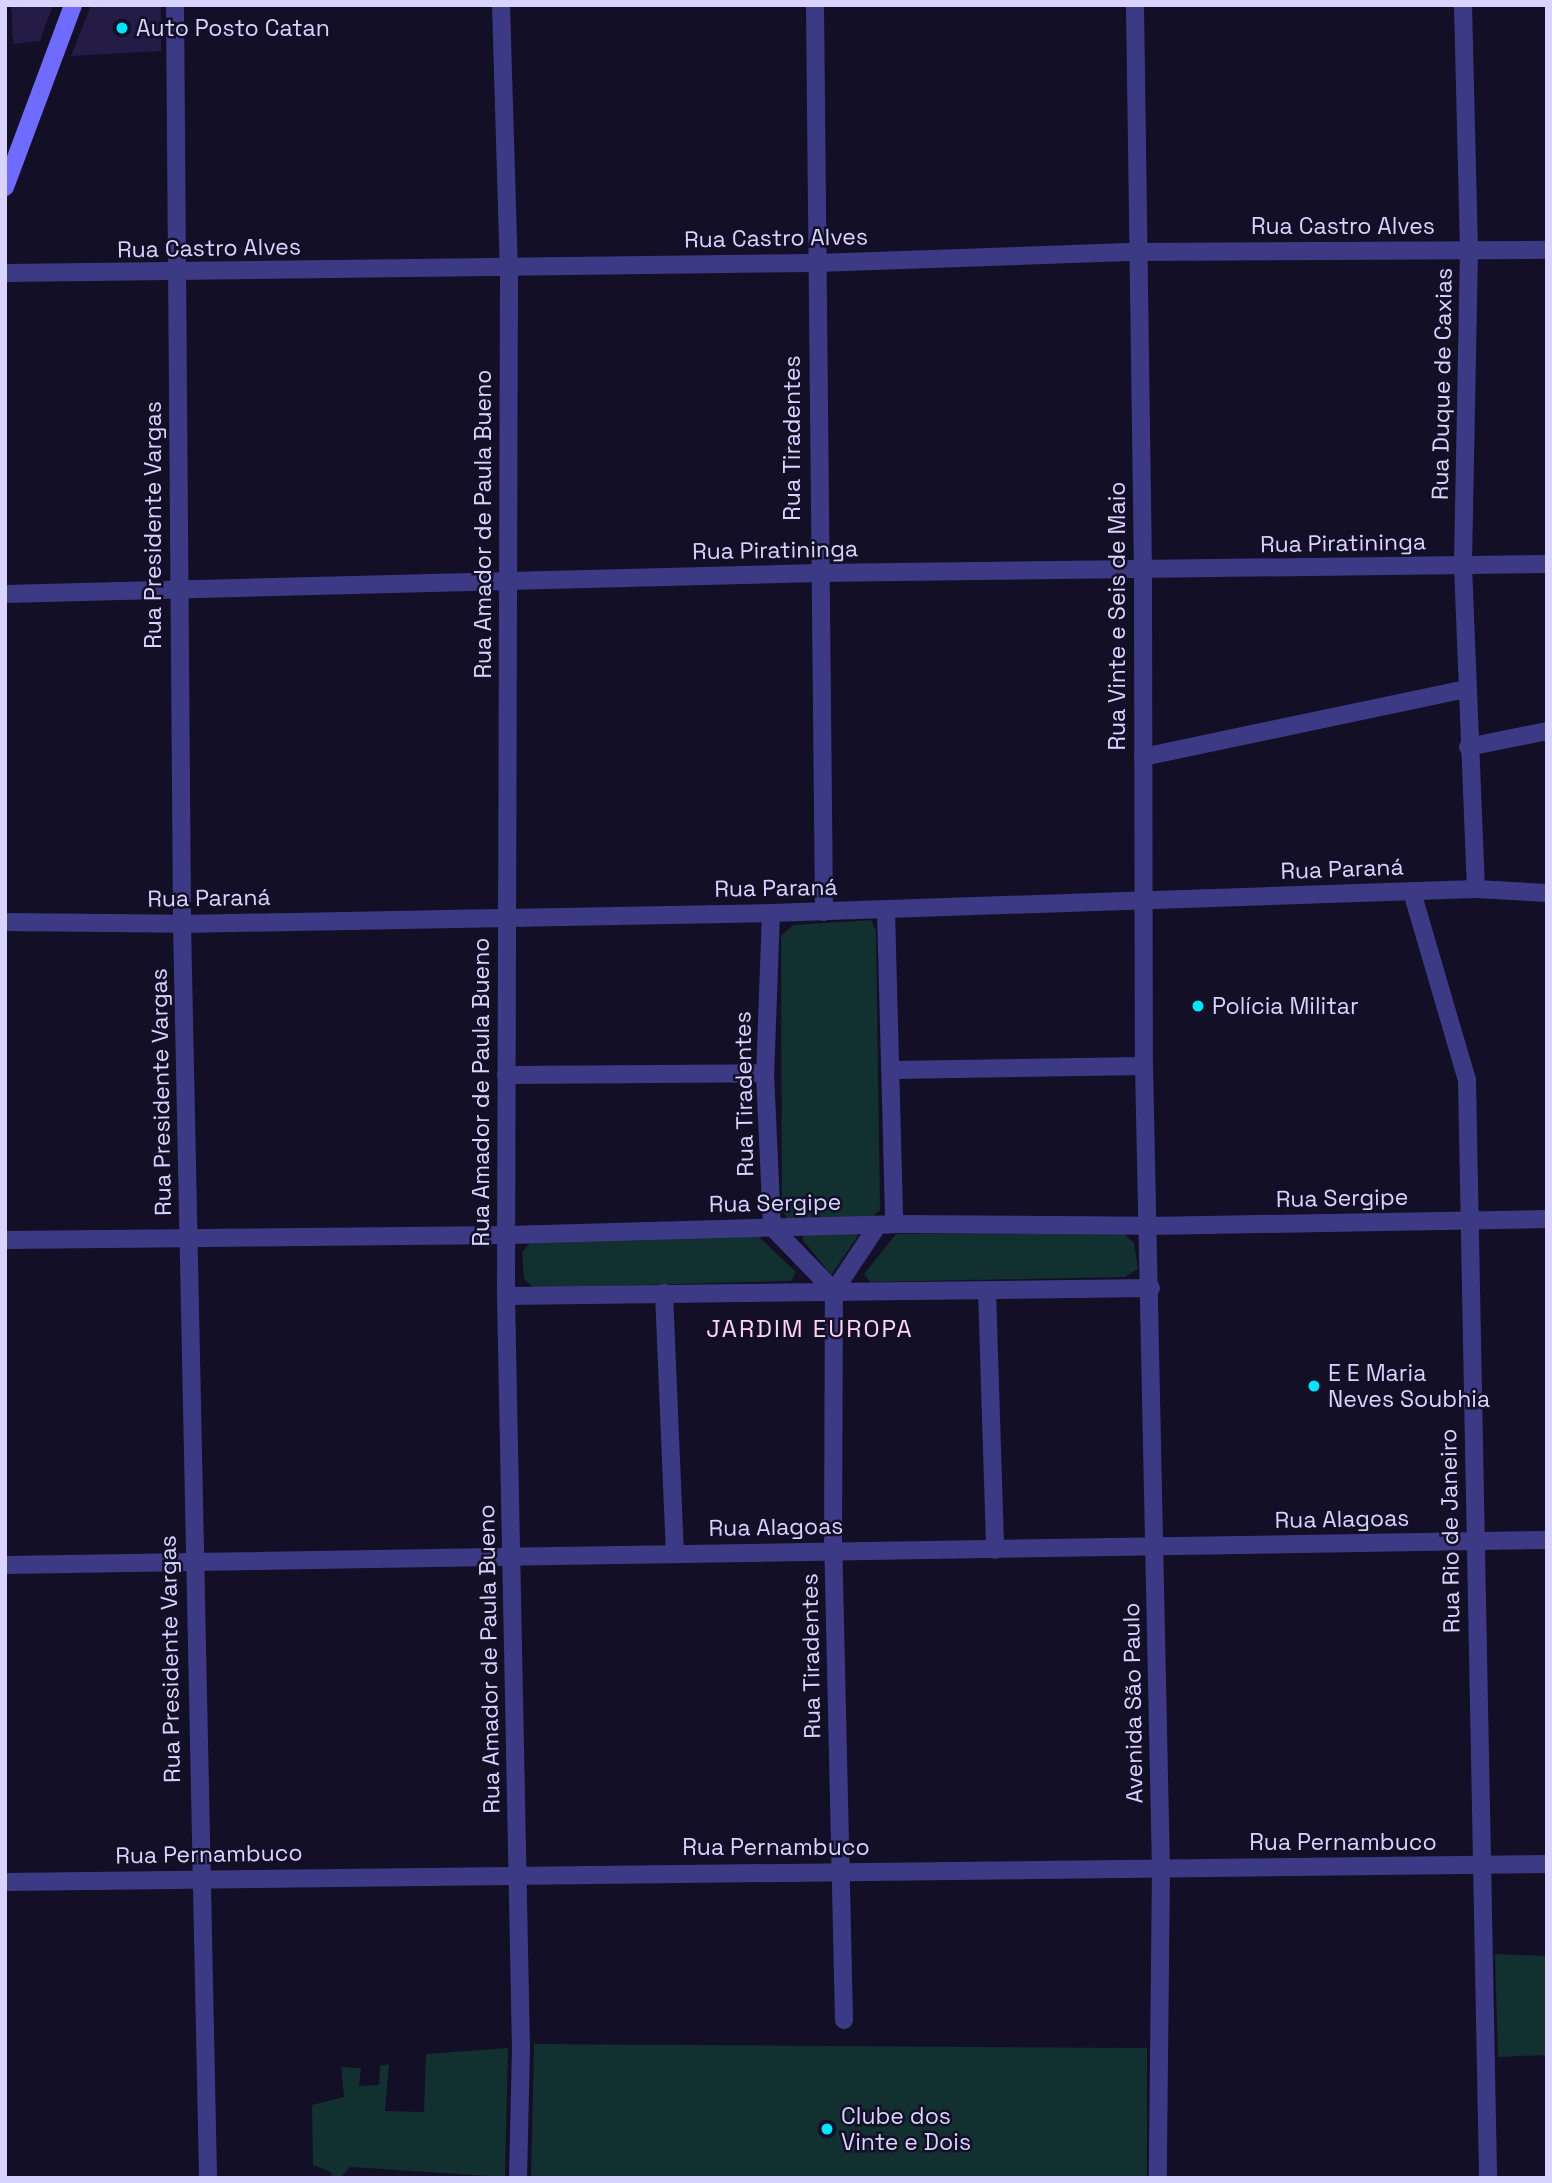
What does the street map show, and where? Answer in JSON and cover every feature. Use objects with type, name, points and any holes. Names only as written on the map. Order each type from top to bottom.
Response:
[{"type":"street","name":"Rua Presidente Vargas","points":[[175,5],[182,924],[198,1878],[208,2178]]},
{"type":"street","name":"Rua Amador de Paula Bueno","points":[[501,5],[509,268],[504,917],[506,1296],[518,1875],[518,2178]]},
{"type":"street","name":"Rua Tiradentes","points":[[816,5],[818,573],[824,912]]},
{"type":"street","name":"Rua Vinte e Seis de Maio","points":[[1135,5],[1136,252],[1143,570],[1144,1066],[1149,1226]]},
{"type":"street","name":"Rua Duque de Caxias","points":[[1462,5],[1469,250],[1463,566],[1468,747],[1476,889]]},
{"type":"street","points":[[5,187],[71,8]]},
{"type":"street","name":"Rua Castro Alves","points":[[5,273],[177,274],[816,263],[1136,252],[1547,250]]},
{"type":"street","name":"Rua Piratininga","points":[[5,594],[178,592],[818,573],[1547,564]]},
{"type":"street","points":[[1143,757],[1466,688]]},
{"type":"street","points":[[1468,747],[1547,731]]},
{"type":"street","name":"Rua Paraná","points":[[5,922],[182,924],[771,914],[1476,889],[1547,893]]},
{"type":"street","name":"Rua Rio de Janeiro","points":[[1412,892],[1467,1080],[1473,1220],[1473,1541],[1488,2178]]},
{"type":"street","points":[[834,1292],[886,1225],[893,1070],[886,910]]},
{"type":"street","name":"Rua Tiradentes","points":[[771,914],[765,1073],[772,1227]]},
{"type":"street","points":[[893,1070],[1144,1066]]},
{"type":"street","points":[[506,1075],[765,1073]]},
{"type":"street","name":"Rua Sergipe","points":[[5,1240],[506,1235],[886,1225],[1149,1226],[1547,1219]]},
{"type":"street","name":"Avenida São Paulo","points":[[1149,1226],[1161,1868],[1158,2178]]},
{"type":"street","points":[[772,1227],[834,1292]]},
{"type":"street","points":[[506,1296],[1151,1288]]},
{"type":"street","points":[[987,1290],[995,1550]]},
{"type":"street","name":"Rua Tiradentes","points":[[834,1292],[833,1551],[844,2020]]},
{"type":"street","points":[[664,1293],[675,1553]]},
{"type":"street","name":"Rua Alagoas","points":[[5,1565],[1547,1540]]},
{"type":"street","name":"Rua Pernambuco","points":[[5,1882],[1547,1864]]},
{"type":"green space","points":[[871,920],[876,931],[880,1210],[871,1218],[789,1220],[782,1211],[781,936],[793,925]]},
{"type":"green space","points":[[854,1231],[858,1236],[831,1275],[803,1240],[803,1233]]},
{"type":"green space","points":[[1123,1233],[1134,1243],[1138,1269],[1125,1277],[870,1282],[864,1274],[896,1234]]},
{"type":"green space","points":[[757,1235],[796,1272],[791,1281],[534,1288],[524,1279],[522,1252],[531,1242]]},
{"type":"green space","points":[[1495,1954],[1547,1956],[1547,2055],[1498,2057]]},
{"type":"green space","name":"Clube dos Vinte e Dois","points":[[534,2044],[1147,2048],[1147,2178],[531,2178]]},
{"type":"green space","points":[[508,2048],[505,2177],[350,2167],[340,2178],[332,2178],[331,2172],[313,2165],[312,2105],[344,2097],[341,2067],[361,2068],[359,2086],[379,2085],[380,2066],[389,2064],[385,2111],[424,2112],[426,2054]]},
{"type":"building","points":[[11,5],[53,5],[40,41],[13,44]]},
{"type":"building","name":"Auto Posto Catan","points":[[91,5],[161,5],[161,51],[71,56]]},
{"type":"place","name":"Auto Posto Catan","points":[[122,28]]},
{"type":"place","name":"Polícia Militar","points":[[1198,1006]]},
{"type":"place","name":"E E Maria Neves Soubhia","points":[[1314,1386]]},
{"type":"place","name":"Clube dos Vinte e Dois","points":[[827,2129]]},
{"type":"district","name":"JARDIM EUROPA","points":[[810,1329]]}]
